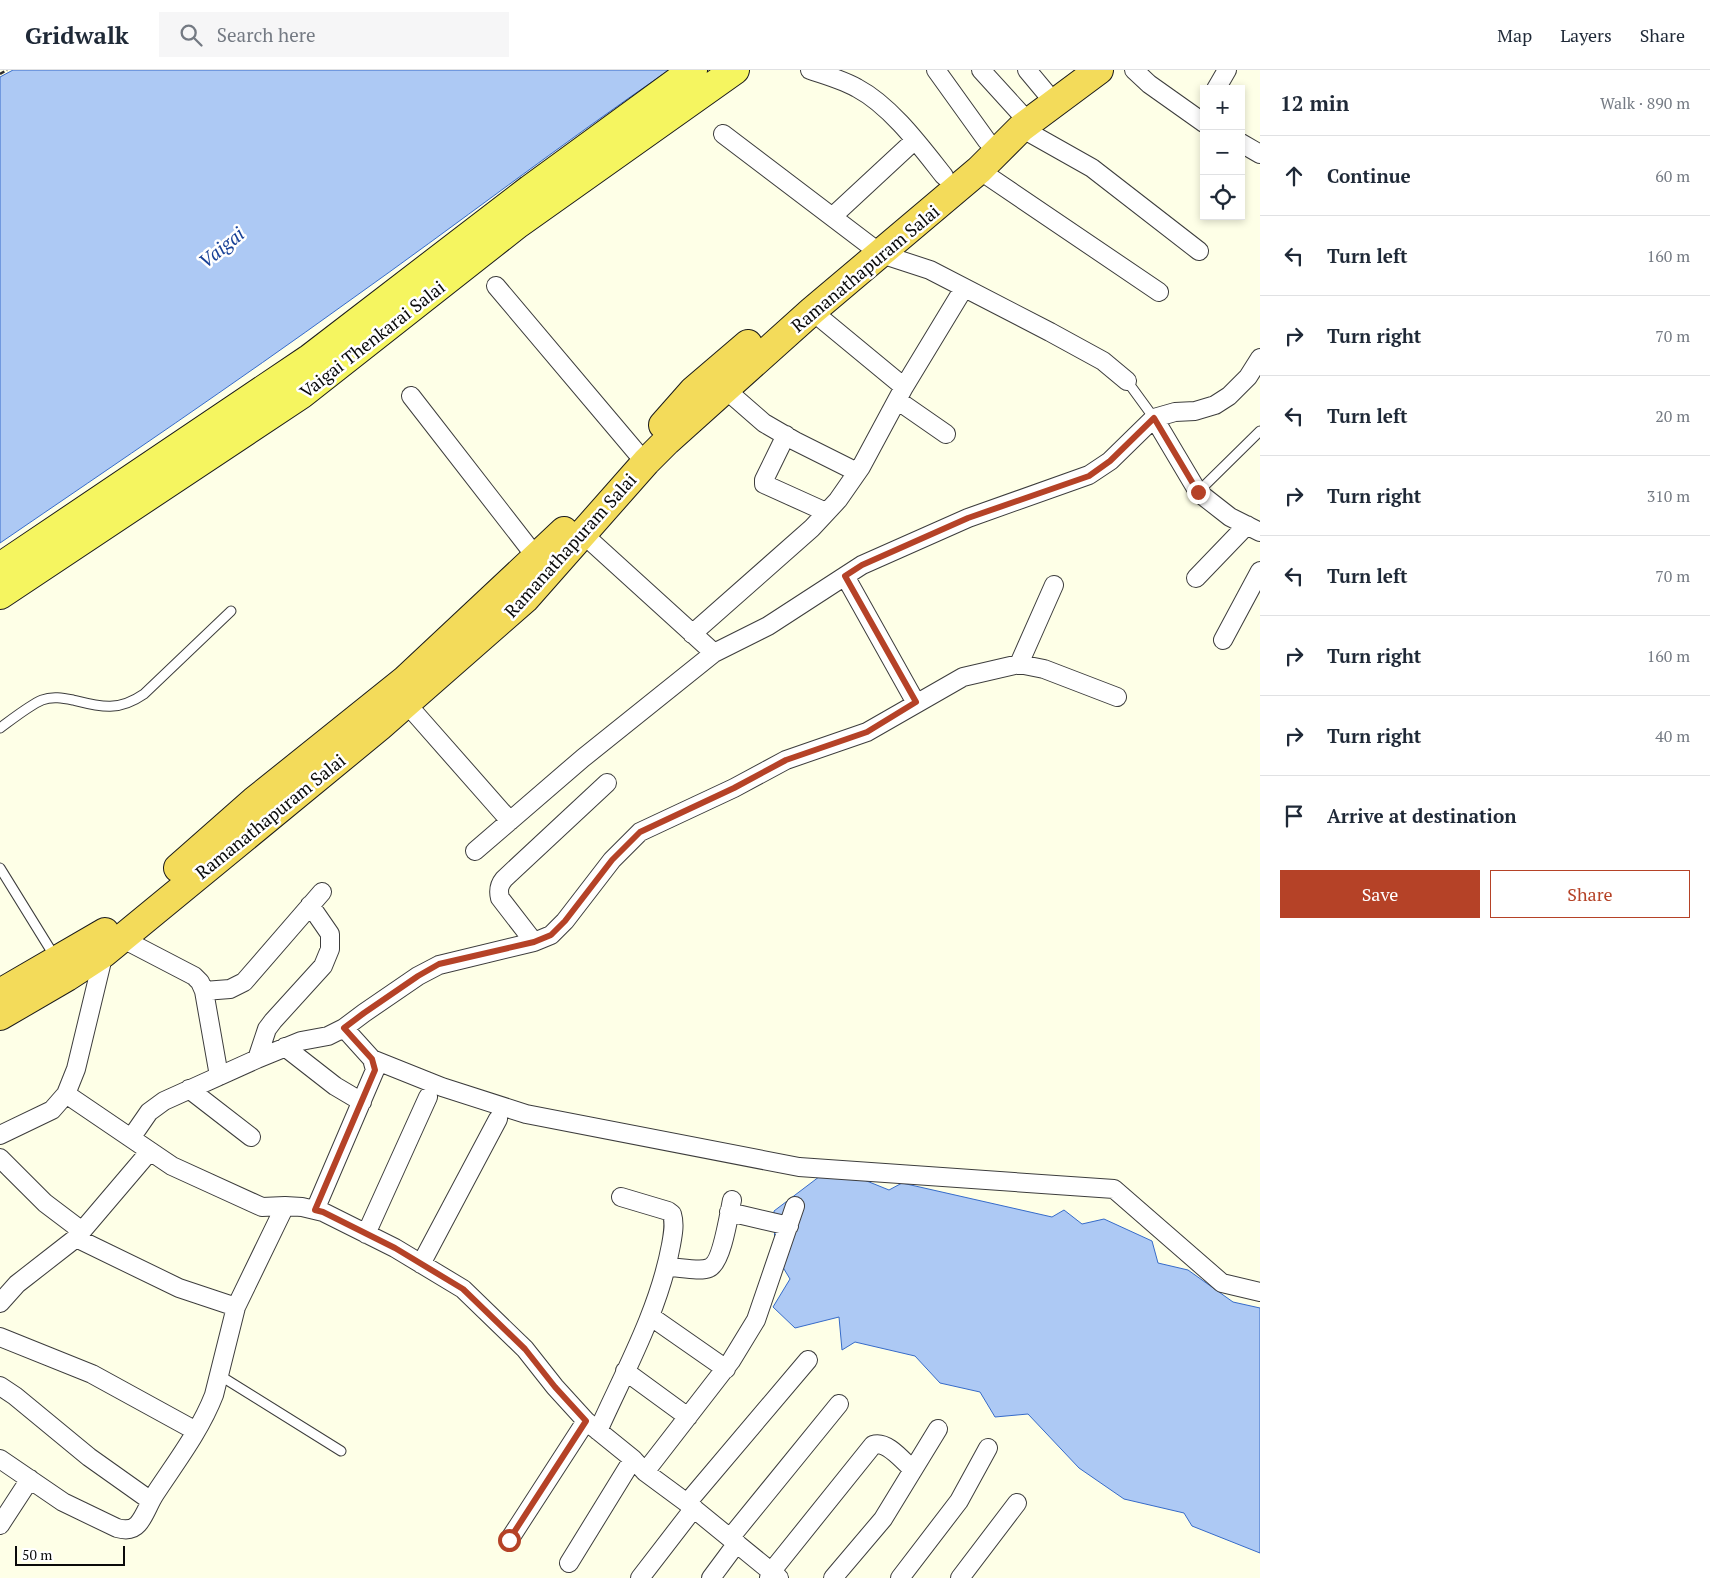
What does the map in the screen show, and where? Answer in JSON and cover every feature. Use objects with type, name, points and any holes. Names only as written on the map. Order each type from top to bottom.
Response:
[{"type":"highway","name":"Ramanathapuram Salai","points":[[0,1016],[107,931],[254,801],[405,680],[586,510],[693,391],[873,249],[979,170],[1047,94],[1078,70]]},
{"type":"highway","name":"Ramanathapuram Salai","points":[[0,993],[112,945],[406,704],[525,599],[646,462],[812,311],[944,176],[987,142],[1099,70]]},
{"type":"main road","name":"Vaigai Thenkarai Salai","points":[[0,566],[310,358],[530,189],[693,70]]},
{"type":"main road","name":"Vaigai Thenkarai Salai","points":[[0,595],[302,394],[518,224],[735,70]]},
{"type":"street","points":[[810,70],[840,80],[876,100],[915,140],[944,176]]},
{"type":"street","points":[[936,70],[987,142]]},
{"type":"street","points":[[981,70],[1021,121],[1092,168],[1199,251]]},
{"type":"street","points":[[1027,70],[1047,94]]},
{"type":"street","points":[[1134,70],[1149,84],[1200,115]]},
{"type":"street","points":[[1218,85],[1227,70]]},
{"type":"street","points":[[723,134],[873,249],[930,270],[1050,332],[1103,361],[1127,381]]},
{"type":"street","points":[[832,217],[915,140]]},
{"type":"street","points":[[1245,145],[1260,154]]},
{"type":"street","points":[[979,170],[1159,292]]},
{"type":"street","points":[[496,286],[637,453]]},
{"type":"street","points":[[692,634],[812,528],[838,500],[857,472],[900,394],[964,288]]},
{"type":"street","points":[[812,311],[900,394],[946,434]]},
{"type":"street","points":[[475,851],[583,758],[714,653],[768,626],[862,565],[968,518],[1089,476],[1110,461],[1154,418],[1174,412],[1195,411],[1215,405],[1229,396],[1248,377],[1260,358]]},
{"type":"street","points":[[725,389],[764,423],[857,472]]},
{"type":"street","points":[[411,396],[536,557]]},
{"type":"street","points":[[1154,418],[1198,492],[1230,517],[1253,529],[1196,578]]},
{"type":"street","points":[[786,435],[763,482],[765,485],[826,512]]},
{"type":"street","points":[[583,534],[714,653]]},
{"type":"street","points":[[1223,640],[1260,571]]},
{"type":"street","points":[[845,576],[916,702]]},
{"type":"street","points":[[1019,664],[1054,585]]},
{"type":"street","points":[[131,1138],[149,1112],[164,1101],[257,1058],[301,1041],[328,1036],[344,1028],[418,976],[439,964],[534,942],[551,935],[565,921],[612,860],[640,832],[734,788],[786,760],[867,732],[963,676],[1019,664],[1044,668],[1117,697]]},
{"type":"street","points":[[406,704],[510,821]]},
{"type":"street","points":[[534,942],[500,898],[500,884],[606,783]]},
{"type":"street","points":[[204,991],[230,989],[244,982],[322,892]]},
{"type":"street","points":[[257,1058],[267,1029],[322,966],[330,949],[330,934],[310,905]]},
{"type":"street","points":[[0,1136],[52,1110],[66,1094],[76,1069],[112,945],[194,976],[200,982],[204,991],[219,1076]]},
{"type":"street","points":[[344,1028],[372,1059],[442,1087],[526,1114],[800,1167],[1114,1189],[1222,1283],[1260,1292]]},
{"type":"street","points":[[285,1047],[335,1086],[362,1102]]},
{"type":"street","points":[[315,1210],[375,1070],[372,1059]]},
{"type":"street","points":[[189,1089],[251,1138]]},
{"type":"street","points":[[66,1094],[172,1166],[254,1204],[269,1208],[285,1206],[302,1207],[323,1212],[421,1264],[463,1289],[525,1349],[555,1387],[592,1426],[734,1540],[773,1576],[873,1445],[877,1444],[886,1447],[913,1470]]},
{"type":"street","points":[[366,1234],[428,1097]]},
{"type":"street","points":[[421,1264],[498,1119]]},
{"type":"street","points":[[3,1294],[79,1234],[150,1150]]},
{"type":"street","points":[[0,1158],[79,1234],[179,1288],[236,1307]]},
{"type":"street","points":[[509,1540],[592,1426],[625,1371],[650,1316],[667,1266],[674,1224],[672,1214],[668,1211],[621,1197]]},
{"type":"street","points":[[0,1459],[63,1502],[117,1528],[131,1529],[138,1525],[151,1501],[196,1431],[214,1395],[236,1307],[285,1206]]},
{"type":"street","points":[[667,1266],[705,1269],[712,1267],[720,1253],[730,1206],[789,1226]]},
{"type":"street","points":[[569,1563],[639,1465],[688,1417],[726,1369],[756,1320],[795,1206]]},
{"type":"street","points":[[650,1316],[726,1369]]},
{"type":"street","points":[[0,1337],[92,1374],[196,1431]]},
{"type":"street","points":[[640,1578],[690,1505],[808,1360]]},
{"type":"street","points":[[625,1371],[688,1417]]},
{"type":"street","points":[[0,1386],[15,1396],[89,1457],[151,1501]]},
{"type":"street","points":[[711,1578],[734,1540],[839,1404]]},
{"type":"street","points":[[833,1578],[883,1518],[938,1429]]},
{"type":"street","points":[[900,1578],[959,1501],[988,1448]]},
{"type":"street","points":[[2,1518],[30,1479]]},
{"type":"street","points":[[960,1578],[1017,1503]]},
{"type":"lane","points":[[1127,381],[1154,418]]},
{"type":"lane","points":[[1198,492],[1260,431]]},
{"type":"lane","points":[[0,728],[42,700],[64,698],[98,706],[113,707],[132,702],[144,694],[230,612]]},
{"type":"lane","points":[[0,868],[62,968]]},
{"type":"lane","points":[[219,1375],[341,1451]]},
{"type":"path","points":[[0,74],[7,70]]},
{"type":"water","name":"Vaigai","points":[[13,70],[669,70],[306,332],[0,543],[0,77]]},
{"type":"water","points":[[832,1167],[889,1190],[902,1183],[1052,1217],[1064,1210],[1082,1224],[1104,1219],[1152,1241],[1158,1263],[1188,1270],[1233,1302],[1260,1308],[1260,1553],[1192,1526],[1184,1513],[1124,1499],[1079,1468],[1028,1414],[995,1417],[980,1392],[940,1383],[915,1356],[855,1342],[842,1350],[839,1317],[795,1328],[773,1307],[790,1279],[775,1254],[774,1211]]},
{"type":"route","points":[[509,1540],[586,1421],[555,1387],[525,1349],[463,1289],[395,1248],[323,1212],[315,1210],[375,1070],[372,1059],[344,1028],[418,976],[439,964],[534,942],[551,935],[565,921],[612,860],[640,832],[734,788],[786,760],[867,732],[916,702],[845,576],[862,565],[968,518],[1089,476],[1110,461],[1154,418],[1198,492]]}]
